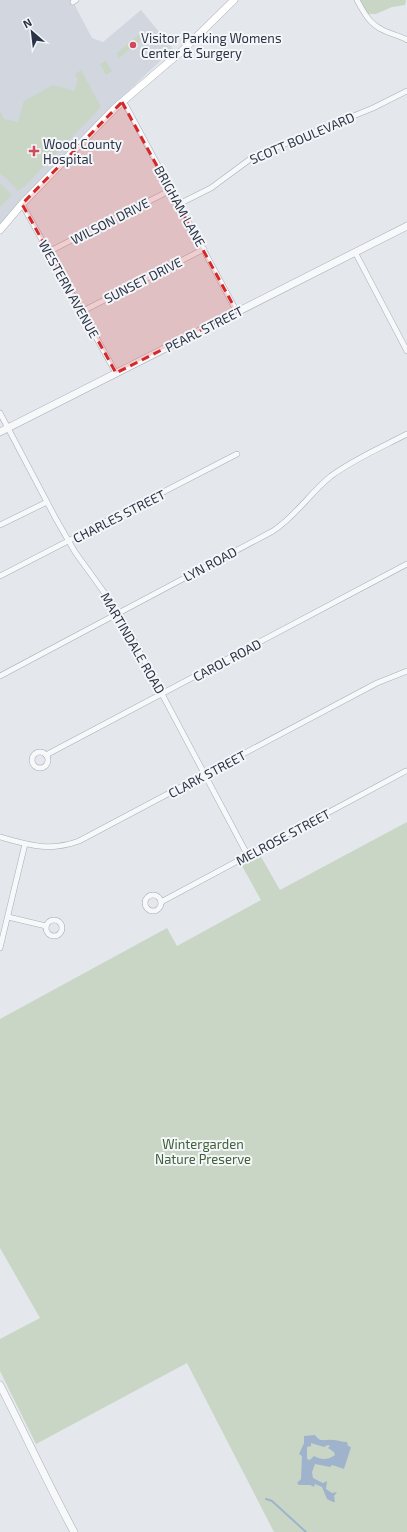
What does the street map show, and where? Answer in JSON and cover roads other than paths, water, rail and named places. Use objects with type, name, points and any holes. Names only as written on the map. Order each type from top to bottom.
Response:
[{"type":"main road","points":[[0,230],[22,204],[122,102],[183,50],[234,0]]},
{"type":"street","points":[[357,0],[367,18],[373,24],[380,29],[407,40]]},
{"type":"street","name":"SCOTT BOULEVARD","points":[[179,204],[211,188],[244,163],[259,154],[373,108],[407,91]]},
{"type":"street","name":"BRIGHAM LANE","points":[[122,102],[126,106],[237,312]]},
{"type":"street","name":"WILSON DRIVE","points":[[48,252],[171,190]]},
{"type":"street","name":"WESTERN AVENUE","points":[[22,204],[116,373]]},
{"type":"street","name":"PEARL STREET","points":[[0,432],[407,226]]},
{"type":"street","name":"SUNSET DRIVE","points":[[81,312],[204,249]]},
{"type":"street","points":[[355,252],[407,351]]},
{"type":"street","name":"MARTINDALE ROAD","points":[[0,413],[75,552],[119,613],[248,856]]},
{"type":"street","name":"LYN ROAD","points":[[0,676],[273,531],[288,520],[332,476],[354,461],[407,434]]},
{"type":"street","name":"CHARLES STREET","points":[[0,576],[237,454]]},
{"type":"street","points":[[0,525],[47,502]]},
{"type":"street","name":"CAROL ROAD","points":[[46,755],[407,564]]},
{"type":"street","name":"CLARK STREET","points":[[0,837],[25,844],[50,848],[79,841],[377,683],[407,671]]},
{"type":"street","name":"MELROSE STREET","points":[[161,902],[406,772]]},
{"type":"street","points":[[0,948],[25,844]]},
{"type":"street","points":[[8,917],[46,926]]},
{"type":"street","points":[[0,1385],[74,1532]]},
{"type":"water","points":[[315,1435],[321,1440],[347,1442],[348,1446],[351,1447],[344,1469],[332,1465],[330,1467],[315,1464],[312,1472],[313,1478],[323,1483],[327,1481],[326,1489],[332,1493],[337,1492],[334,1496],[335,1502],[327,1499],[322,1487],[315,1484],[314,1487],[310,1485],[299,1485],[297,1483],[301,1479],[302,1456],[299,1454],[304,1443],[304,1436]],"holes":[[[311,1443],[324,1447],[328,1445],[330,1446],[328,1448],[334,1452],[335,1455],[327,1459],[314,1456],[310,1460],[307,1459],[307,1447],[311,1446]]]},
{"type":"waterway","points":[[266,1499],[272,1501],[306,1532]]},
{"type":"place","name":"Visitor Parking Womens Center & Surgery","points":[[133,45]]},
{"type":"place","name":"Wood County Hospital","points":[[34,151]]},
{"type":"park label","name":"Wintergarden Nature Preserve","points":[[203,1152]]}]
